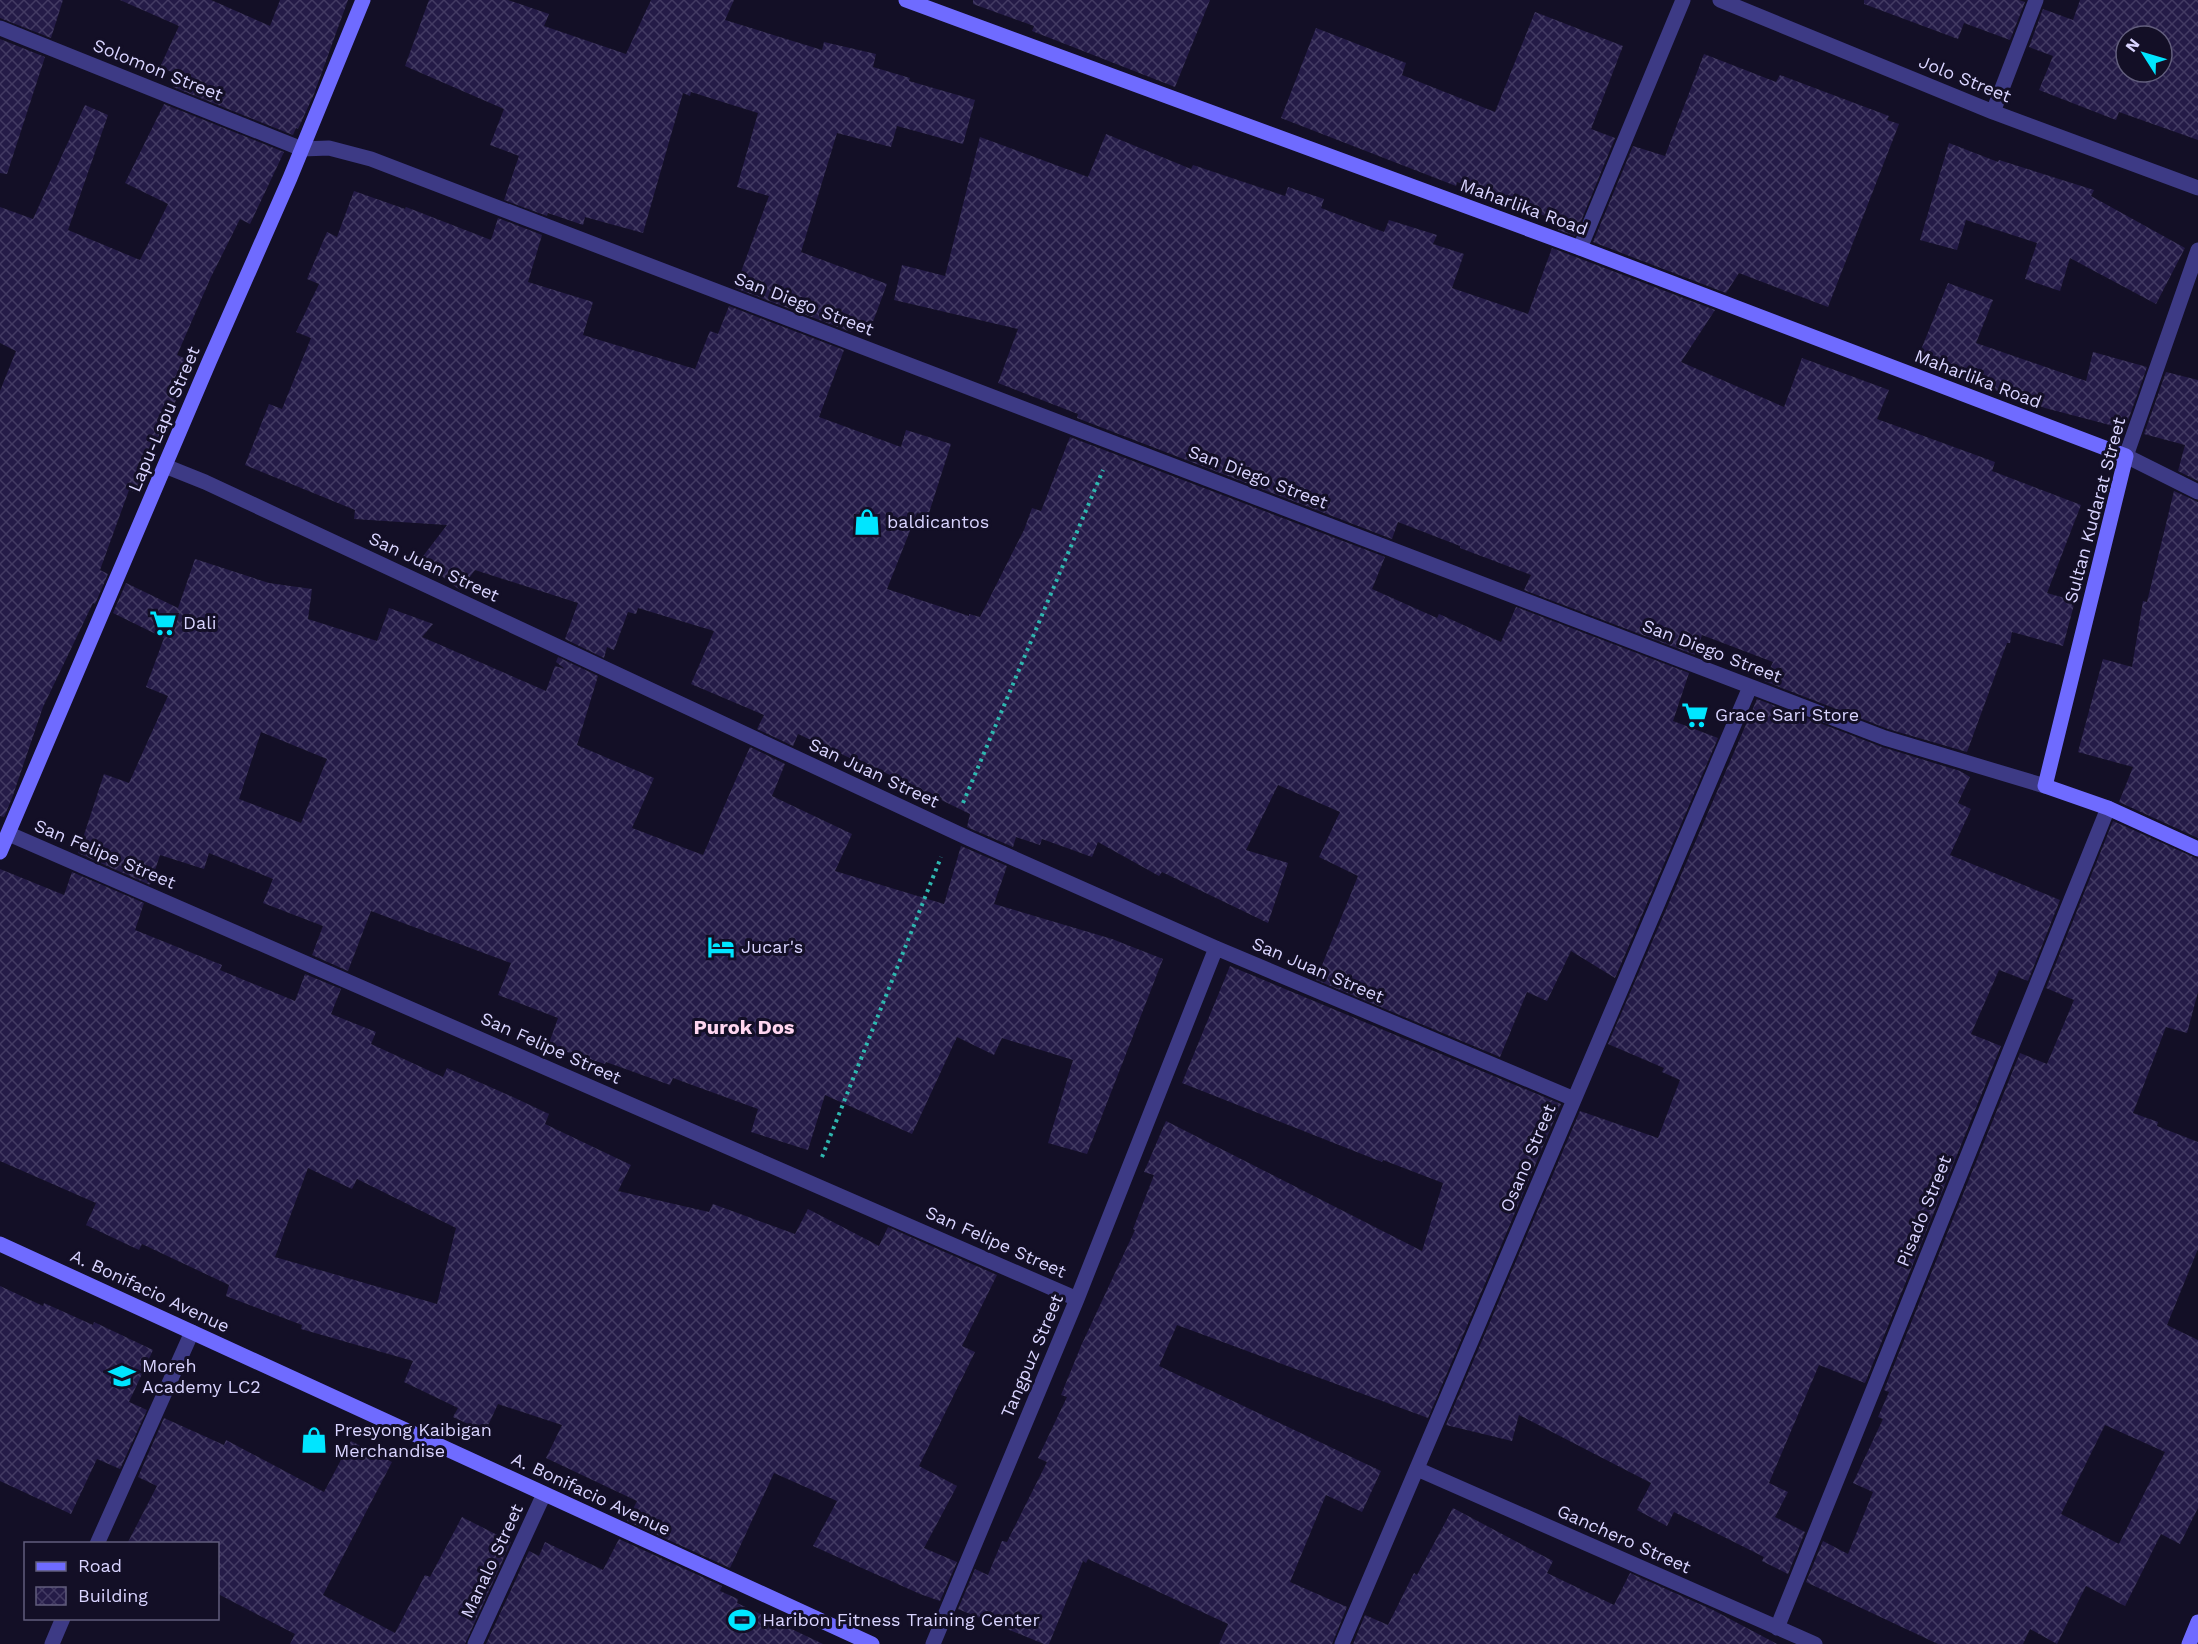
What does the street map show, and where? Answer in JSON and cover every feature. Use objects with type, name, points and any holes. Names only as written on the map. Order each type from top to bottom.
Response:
[{"type":"street","name":"Lapu-Lapu Street","points":[[0,852],[302,149],[363,0]]},
{"type":"street","name":"Maharlika Road","points":[[906,0],[1580,248],[2126,456]]},
{"type":"street","points":[[1580,248],[1683,0]]},
{"type":"street","name":"Jolo Street","points":[[1720,0],[1993,112],[2198,188]]},
{"type":"street","points":[[1993,112],[2036,0]]},
{"type":"street","name":"Solomon Street","points":[[0,28],[302,149]]},
{"type":"street","name":"San Diego Street","points":[[302,149],[329,148],[371,159],[1885,738],[2045,786],[2108,808],[2198,849]]},
{"type":"street","name":"Sultan Kudarat Street","points":[[2045,786],[2126,456],[2198,250]]},
{"type":"street","points":[[2126,456],[2198,492]]},
{"type":"street","name":"San Juan Street","points":[[165,466],[226,492],[952,831],[1216,948],[1574,1099]]},
{"type":"street","name":"Osano Street","points":[[1342,1644],[1750,687]]},
{"type":"street","name":"Pisado Street","points":[[1777,1628],[2108,808]]},
{"type":"street","name":"San Felipe Street","points":[[9,834],[1077,1299]]},
{"type":"street","name":"Tangpuz Street","points":[[933,1644],[1077,1299],[1216,948]]},
{"type":"street","name":"A. Bonifacio Avenue","points":[[0,1244],[872,1644]]},
{"type":"street","points":[[98,1542],[192,1332]]},
{"type":"street","name":"Ganchero Street","points":[[1417,1469],[1815,1644]]},
{"type":"street","name":"Manalo Street","points":[[475,1644],[544,1494]]},
{"type":"street","points":[[52,1644],[62,1620]]},
{"type":"street","points":[[2189,1644],[2198,1622]]},
{"type":"path","points":[[812,1183],[952,831],[1114,443]]},
{"type":"building","points":[[0,0],[63,0],[51,38],[0,18]]},
{"type":"building","points":[[120,0],[211,0],[270,26],[280,0],[348,0],[314,94],[293,135],[173,87],[179,75],[160,67],[179,26]]},
{"type":"building","points":[[429,0],[508,0],[549,14],[544,26],[626,54],[651,0],[734,0],[725,20],[822,50],[824,42],[876,54],[873,67],[910,78],[909,81],[975,100],[963,144],[897,126],[891,147],[837,133],[801,252],[887,284],[871,327],[855,321],[851,332],[735,288],[769,196],[737,187],[758,113],[691,92],[690,96],[683,93],[643,233],[585,217],[583,225],[548,213],[547,216],[504,200],[519,156],[490,145],[504,109],[405,66]]},
{"type":"building","points":[[973,0],[1210,0],[1175,87],[1032,31],[1034,26],[973,4]]},
{"type":"building","points":[[1864,0],[2019,0],[2025,2],[2010,40],[1964,23],[1958,39],[1864,4]]},
{"type":"building","points":[[2080,0],[2198,0],[2198,140],[2119,112],[2116,120],[2039,90],[2053,56],[2029,47],[2043,9],[2073,20]]},
{"type":"building","points":[[1535,12],[1623,46],[1591,129],[1615,138],[1575,236],[1558,230],[1561,222],[1457,182],[1456,186],[1281,118],[1316,28],[1406,63],[1402,75],[1495,112]]},
{"type":"building","points":[[0,39],[45,57],[7,174],[0,173]]},
{"type":"building","points":[[1704,54],[1776,82],[1780,75],[1889,116],[1887,120],[1899,124],[1828,307],[1739,273],[1726,293],[1593,242],[1633,146],[1665,156]]},
{"type":"building","points":[[164,104],[284,152],[250,224],[240,219],[211,277],[177,355],[193,362],[139,494],[129,490],[100,570],[108,574],[43,707],[4,817],[0,816],[0,391],[16,351],[0,343],[0,207],[33,219],[85,105],[108,115],[68,230],[140,260],[168,204],[125,183]]},
{"type":"building","points":[[1106,134],[1191,169],[1193,165],[1285,196],[1288,187],[1324,199],[1321,208],[1384,232],[1389,220],[1437,235],[1433,244],[1464,254],[1452,288],[1528,314],[1552,248],[1715,310],[1681,362],[1784,407],[1802,358],[1889,390],[1877,419],[1995,462],[1992,471],[2081,505],[2047,593],[2075,601],[2063,646],[2012,632],[2010,643],[2007,643],[1967,752],[1888,729],[1764,681],[1773,662],[1702,635],[1695,655],[1524,590],[1531,575],[1460,548],[1460,546],[1398,522],[1392,539],[1077,418],[1078,414],[998,383],[1018,329],[894,300],[902,265],[945,276],[980,137],[1088,177]]},
{"type":"building","points":[[1949,143],[1998,162],[1999,160],[2094,190],[2091,196],[2185,248],[2156,304],[2070,258],[2060,291],[2025,279],[2037,243],[1966,220],[1957,250],[1920,240]]},
{"type":"building","points":[[354,191],[405,209],[406,207],[491,240],[498,218],[542,235],[528,282],[593,302],[583,335],[695,369],[710,331],[718,334],[729,306],[844,350],[819,417],[901,447],[906,430],[951,444],[928,516],[917,513],[887,589],[969,616],[969,614],[980,617],[1024,530],[1032,508],[1041,511],[1070,437],[1385,557],[1372,589],[1437,618],[1439,614],[1501,642],[1516,607],[1689,673],[1673,721],[1718,738],[1615,978],[1571,951],[1547,1001],[1527,992],[1500,1057],[1316,980],[1358,876],[1319,857],[1340,812],[1278,785],[1246,850],[1288,863],[1268,923],[1162,872],[1159,876],[1098,842],[1092,857],[1042,839],[1040,845],[1016,837],[1013,847],[967,827],[970,814],[853,757],[852,759],[798,734],[793,746],[757,729],[764,715],[691,684],[714,631],[638,608],[636,614],[628,612],[614,650],[607,647],[604,658],[565,639],[578,603],[475,570],[460,590],[420,560],[447,525],[354,519],[355,510],[245,465],[269,404],[282,409],[311,338],[296,332],[319,284],[307,279],[327,232],[337,237]]},
{"type":"building","points":[[1948,283],[1993,300],[1976,343],[2086,381],[2093,352],[2147,367],[2125,429],[2045,408],[1916,362]]},
{"type":"building","points":[[2166,372],[2198,380],[2198,481],[2178,471],[2185,445],[2144,434]]},
{"type":"building","points":[[2174,491],[2198,502],[2198,838],[2119,802],[2133,767],[2078,752],[2103,659],[2132,667],[2143,601],[2147,602]]},
{"type":"building","points":[[195,559],[269,583],[312,589],[308,619],[377,641],[389,608],[433,624],[422,637],[546,691],[555,666],[565,669],[556,662],[558,657],[598,676],[577,745],[654,778],[632,828],[703,855],[750,747],[785,764],[772,796],[852,834],[835,871],[944,904],[961,846],[1007,866],[994,904],[1112,939],[1163,959],[1087,1154],[1048,1143],[1073,1060],[1002,1038],[994,1055],[957,1037],[912,1134],[825,1095],[808,1150],[751,1132],[758,1109],[673,1078],[670,1085],[606,1062],[605,1064],[548,1046],[558,1018],[498,995],[511,963],[371,911],[348,971],[312,955],[323,926],[263,903],[273,879],[209,853],[204,869],[160,855],[150,885],[78,853],[104,774],[129,783],[168,696],[146,687],[164,638],[113,613],[126,583],[178,608]],"holes":[[[261,732],[327,759],[301,823],[239,799]]]},
{"type":"building","points":[[1757,699],[1882,747],[1960,771],[1970,777],[1958,803],[1971,809],[1950,855],[2060,900],[2028,981],[1999,970],[1971,1034],[2001,1046],[1865,1383],[1819,1365],[1769,1483],[1788,1492],[1775,1517],[1805,1532],[1788,1574],[1762,1561],[1764,1557],[1674,1512],[1667,1526],[1637,1510],[1651,1483],[1519,1415],[1512,1441],[1446,1425],[1580,1111],[1658,1138],[1680,1080],[1662,1072],[1664,1068],[1608,1044]]},
{"type":"building","points":[[2113,821],[2198,859],[2198,992],[2187,1033],[2166,1027],[2133,1113],[2158,1122],[2157,1126],[2198,1142],[2198,1249],[2167,1325],[2198,1340],[2198,1508],[2180,1544],[2161,1534],[2125,1606],[2086,1586],[2057,1644],[2030,1629],[2023,1644],[1938,1644],[1806,1582],[1823,1541],[1848,1554],[1873,1492],[1853,1483],[1883,1419],[1878,1417],[1889,1392],[1884,1390],[2020,1053],[2047,1064],[2074,1000],[2046,988]],"holes":[[[2105,1425],[2165,1452],[2119,1544],[2061,1514]]]},
{"type":"building","points":[[0,869],[64,895],[72,872],[144,903],[135,930],[222,965],[220,970],[295,1001],[305,974],[341,989],[331,1014],[376,1032],[371,1044],[443,1077],[447,1068],[515,1098],[549,1114],[545,1124],[631,1165],[618,1191],[709,1212],[713,1204],[795,1234],[808,1209],[879,1246],[888,1227],[997,1275],[962,1346],[975,1352],[919,1466],[957,1486],[924,1548],[957,1562],[940,1601],[813,1546],[837,1501],[774,1473],[730,1568],[627,1521],[637,1501],[546,1458],[562,1425],[498,1404],[485,1432],[453,1417],[458,1408],[404,1382],[413,1361],[301,1329],[302,1325],[226,1296],[229,1285],[142,1244],[139,1250],[86,1225],[96,1203],[0,1161]],"holes":[[[308,1168],[352,1189],[357,1179],[456,1228],[437,1304],[275,1257]]]},
{"type":"building","points":[[1230,966],[1561,1104],[1428,1418],[1177,1325],[1159,1366],[1381,1471],[1362,1512],[1326,1495],[1290,1582],[1347,1607],[1332,1644],[1219,1644],[1228,1624],[1088,1559],[1086,1563],[1083,1561],[1049,1644],[1044,1644],[958,1609],[975,1569],[988,1575],[1002,1541],[1007,1542],[1047,1462],[1038,1458],[1067,1397],[1061,1395],[1081,1346],[1135,1230],[1133,1229],[1154,1175],[1144,1172],[1166,1121],[1422,1251],[1443,1183],[1383,1160],[1382,1162],[1182,1083]]},
{"type":"building","points":[[0,1286],[43,1306],[44,1303],[93,1325],[94,1322],[153,1350],[129,1402],[147,1410],[120,1469],[97,1459],[71,1514],[0,1481]]},
{"type":"building","points":[[164,1418],[224,1445],[226,1440],[324,1492],[351,1441],[392,1462],[323,1595],[395,1633],[425,1575],[430,1577],[462,1517],[511,1542],[465,1644],[290,1644],[295,1634],[219,1595],[219,1542],[128,1542],[157,1486],[138,1477]]},
{"type":"building","points":[[1453,1508],[1553,1561],[1547,1573],[1614,1605],[1630,1573],[1713,1610],[1777,1644],[1353,1644],[1365,1615],[1388,1625],[1414,1573],[1417,1575]]},
{"type":"building","points":[[619,1539],[722,1586],[720,1591],[738,1599],[737,1603],[823,1644],[486,1644],[529,1551],[539,1556],[545,1542],[603,1570]]},
{"type":"place","name":"baldicantos","points":[[867,522]]},
{"type":"place","name":"Dali","points":[[163,623]]},
{"type":"place","name":"Grace Sari Store","points":[[1695,715]]},
{"type":"place","name":"Jucar's","points":[[721,947]]},
{"type":"place","name":"Moreh Academy LC2","points":[[122,1376]]},
{"type":"place","name":"Presyong Kaibigan Merchandise","points":[[314,1440]]},
{"type":"place","name":"Haribon Fitness Training Center","points":[[742,1620]]},
{"type":"district","name":"Purok Dos","points":[[744,1027]]}]
